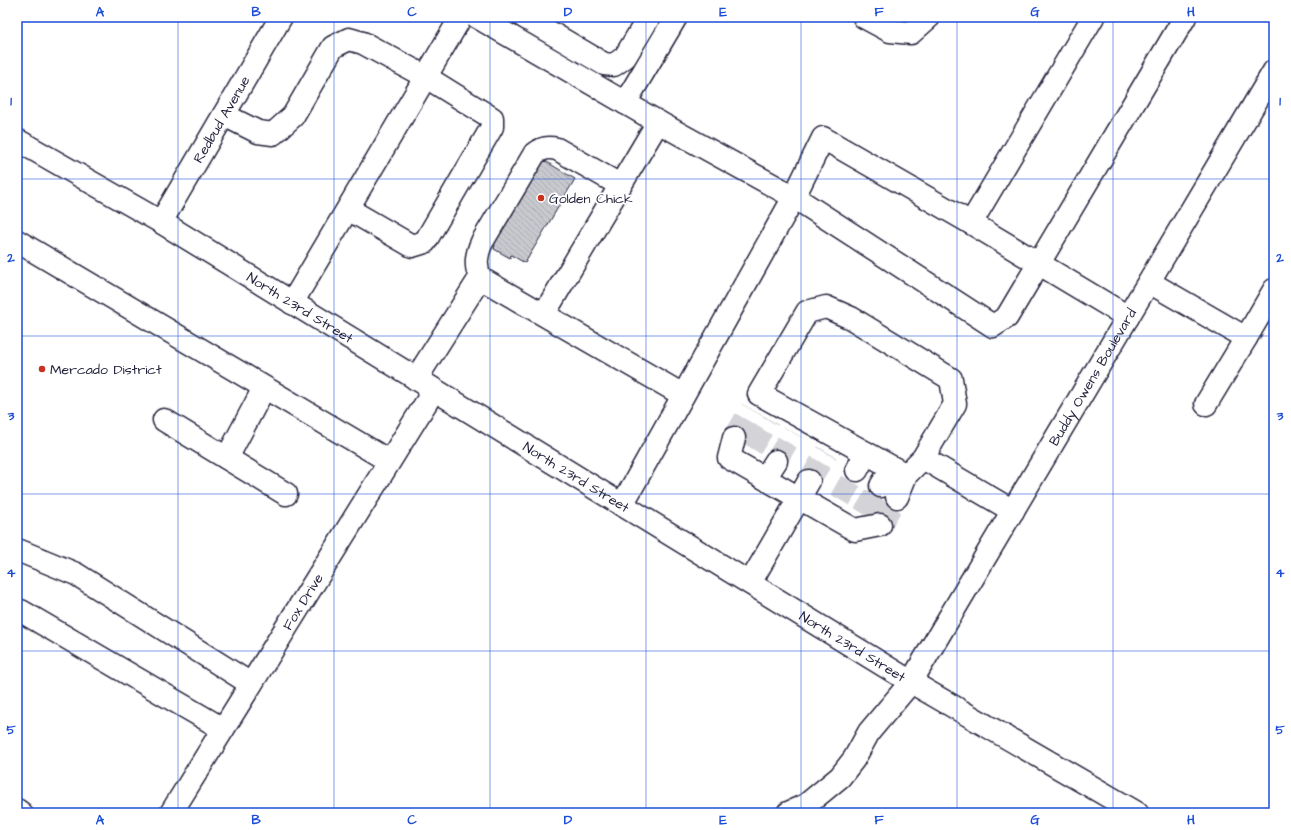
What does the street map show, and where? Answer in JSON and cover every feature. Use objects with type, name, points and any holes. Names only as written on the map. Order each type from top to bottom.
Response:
[{"type":"main road","name":"Redbud Avenue","points":[[161,222],[281,17]]},
{"type":"main road","points":[[292,303],[461,17]]},
{"type":"main road","points":[[476,17],[658,122],[794,197],[993,326],[1007,317],[1186,17]]},
{"type":"main road","points":[[524,17],[604,64],[614,64],[625,57],[649,17]]},
{"type":"main road","points":[[625,103],[676,17]]},
{"type":"main road","points":[[864,17],[890,31],[911,33],[929,17]]},
{"type":"main road","points":[[971,223],[1093,17]]},
{"type":"main road","points":[[224,115],[258,132],[273,134],[293,116],[333,47],[349,39],[363,43],[426,77],[492,118],[492,127],[426,242],[412,246],[348,208]]},
{"type":"main road","name":"Buddy Owens Boulevard","points":[[788,813],[806,805],[840,777],[854,759],[869,732],[911,682],[1274,71]]},
{"type":"main road","points":[[544,314],[658,122]]},
{"type":"main road","points":[[622,505],[794,197],[823,138],[971,223],[1128,317]]},
{"type":"main road","name":"North 23rd Street","points":[[17,140],[161,222],[911,682],[1137,813]]},
{"type":"main road","points":[[620,185],[557,149],[542,149],[535,153],[482,242],[476,262],[480,278],[684,395]]},
{"type":"main road","points":[[17,241],[389,461]]},
{"type":"main road","name":"Fox Drive","points":[[170,813],[389,461],[425,384],[480,278]]},
{"type":"main road","points":[[1149,282],[1246,338]]},
{"type":"main road","points":[[1206,404],[1274,290]]},
{"type":"main road","points":[[889,492],[899,471],[923,458],[955,404],[951,379],[850,318],[826,307],[807,312],[764,407],[862,462],[899,471]]},
{"type":"main road","points":[[227,458],[264,388]]},
{"type":"main road","points":[[164,420],[286,494]]},
{"type":"main road","points":[[742,450],[804,490],[835,508],[866,523]]},
{"type":"main road","points":[[923,458],[1012,512]]},
{"type":"main road","points":[[750,583],[804,490]]},
{"type":"main road","points":[[18,552],[76,574],[251,684]]},
{"type":"main road","points":[[21,611],[222,729]]},
{"type":"main road","points":[[17,810],[21,813]]},
{"type":"building","name":"Golden Chick","points":[[542,159],[575,179],[525,263],[511,255],[510,258],[494,249],[494,244]]},
{"type":"tunnel","points":[[734,438],[751,409]]},
{"type":"tunnel","points":[[751,448],[769,419]]},
{"type":"tunnel","points":[[776,461],[793,432]]},
{"type":"tunnel","points":[[809,481],[827,452]]},
{"type":"tunnel","points":[[840,500],[857,470]]},
{"type":"tunnel","points":[[864,514],[881,486]]},
{"type":"tunnel","points":[[880,525],[897,497]]},
{"type":"place","name":"Golden Chick","points":[[541,198]]},
{"type":"place","name":"Mercado District","points":[[42,369]]}]
